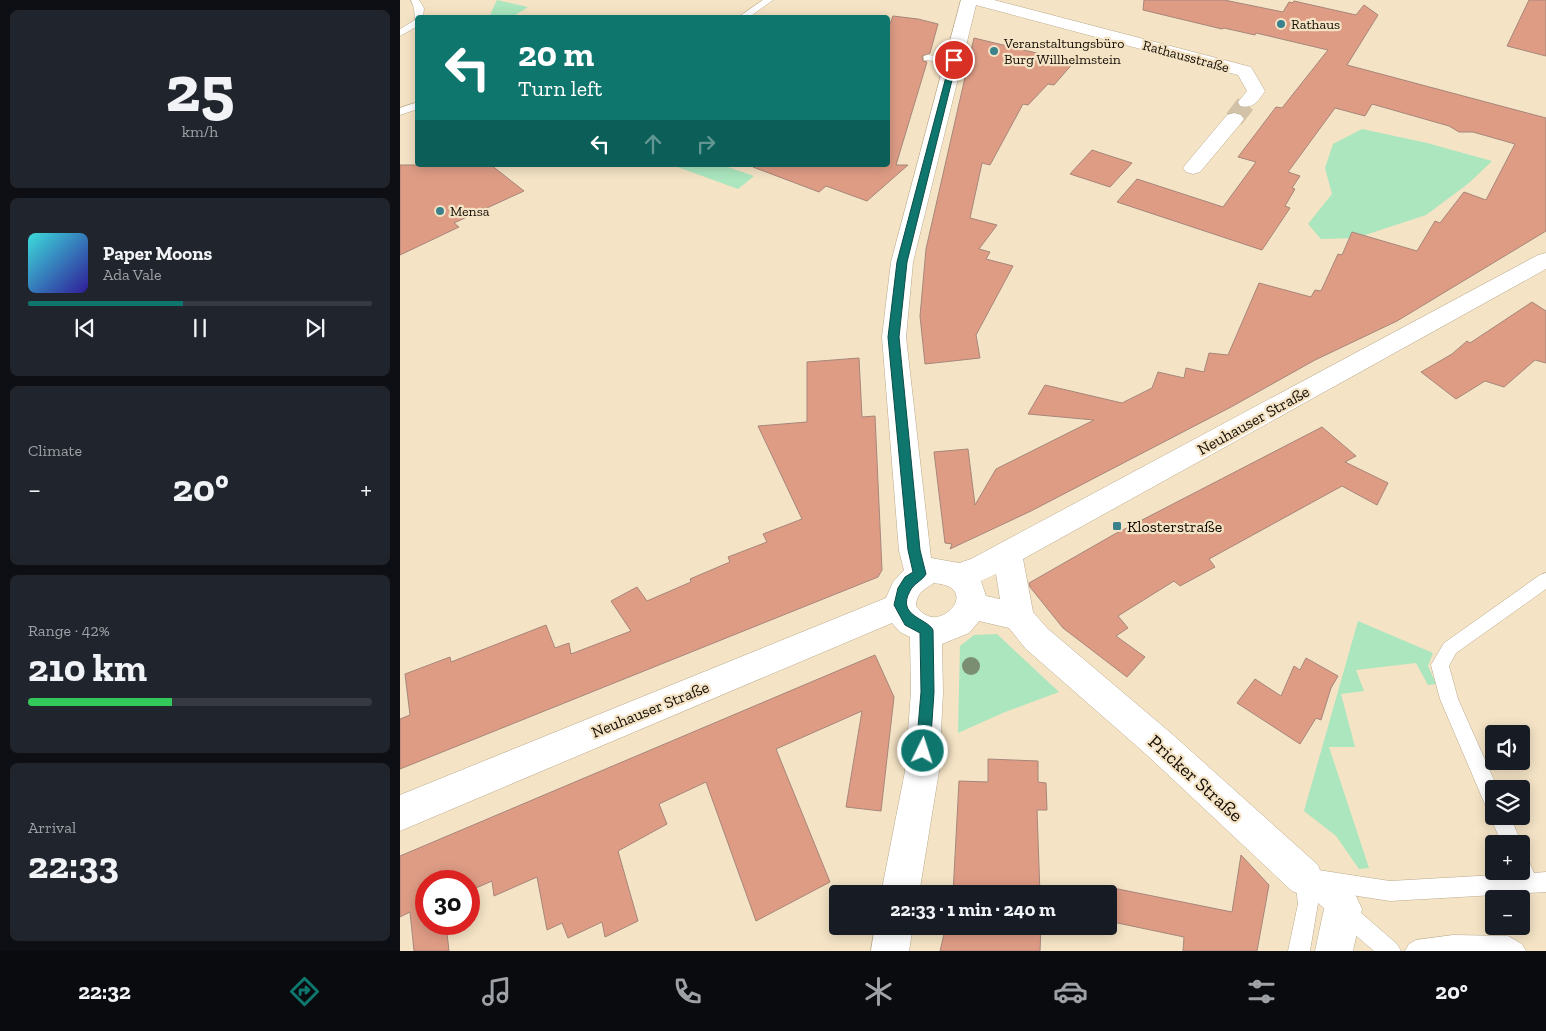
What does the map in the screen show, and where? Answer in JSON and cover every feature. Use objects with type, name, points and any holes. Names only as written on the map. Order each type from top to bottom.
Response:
[{"type":"street","points":[[920,574],[914,550],[894,337],[902,262],[969,0]]},
{"type":"street","name":"Rathausstraße","points":[[975,0],[1245,71],[1256,90],[1247,102]]},
{"type":"street","points":[[1193,168],[1234,119]]},
{"type":"street","name":"Neuhauser Straße","points":[[959,576],[981,568],[1546,260]]},
{"type":"street","name":"Pricker Straße","points":[[1007,554],[1019,618],[1037,639],[1160,745],[1305,878]]},
{"type":"street","points":[[933,570],[946,571],[959,576],[969,587],[972,596],[972,606],[964,620],[953,627],[940,631],[926,630],[909,621],[901,605],[902,592],[910,581],[920,574],[933,570]]},
{"type":"street","name":"Neuhauser Straße","points":[[400,813],[901,605]]},
{"type":"street","points":[[972,606],[1019,618]]},
{"type":"street","points":[[902,885],[922,771],[927,692],[926,630]]},
{"type":"street","points":[[1334,951],[1343,909]]},
{"type":"street","points":[[890,951],[893,935]]},
{"type":"lane","points":[[415,0],[419,8],[418,15]]},
{"type":"lane","points":[[746,15],[769,0]]},
{"type":"lane","points":[[400,33],[415,24]]},
{"type":"lane","points":[[927,58],[954,60]]},
{"type":"lane","points":[[400,112],[415,106]]},
{"type":"lane","points":[[1485,781],[1449,699],[1440,665],[1450,648],[1546,580]]},
{"type":"lane","points":[[1299,951],[1308,904],[1305,878],[1390,891],[1532,877]]},
{"type":"lane","name":"Pricker Straße","points":[[1305,878],[1390,951]]},
{"type":"lane","points":[[1416,951],[1453,946],[1508,947],[1515,951]]},
{"type":"green space","points":[[497,0],[528,7],[515,15],[490,15]]},
{"type":"green space","points":[[1362,129],[1427,143],[1492,161],[1469,183],[1426,215],[1356,238],[1321,239],[1308,224],[1332,194],[1325,168],[1333,144]]},
{"type":"green space","points":[[678,167],[728,167],[754,176],[738,189]]},
{"type":"green space","points":[[1358,621],[1433,653],[1428,666],[1436,684],[1428,685],[1416,663],[1356,670],[1364,691],[1341,694],[1355,747],[1329,747],[1369,868],[1359,869],[1336,836],[1304,811]]},
{"type":"green space","points":[[997,634],[1059,692],[1005,712],[958,733],[960,646],[974,635]]},
{"type":"building","points":[[1144,0],[1224,0],[1283,12],[1289,2],[1292,3],[1294,1],[1356,15],[1364,5],[1378,15],[1347,65],[1546,118],[1546,231],[1397,321],[1315,360],[1231,407],[1031,511],[950,549],[952,544],[945,543],[934,452],[968,449],[975,505],[996,469],[1094,420],[1028,414],[1045,385],[1122,403],[1152,388],[1158,372],[1184,378],[1186,368],[1204,372],[1209,353],[1228,355],[1259,283],[1311,297],[1315,290],[1321,291],[1338,254],[1342,255],[1352,232],[1417,251],[1435,221],[1440,223],[1464,192],[1486,200],[1515,144],[1473,132],[1459,132],[1449,126],[1372,104],[1365,116],[1335,108],[1288,172],[1300,176],[1292,188],[1295,189],[1285,206],[1290,208],[1262,250],[1117,202],[1137,179],[1223,207],[1256,162],[1238,157],[1276,107],[1282,108],[1328,50],[1256,33],[1255,35],[1222,29],[1143,10]]},
{"type":"building","points":[[1529,0],[1546,0],[1546,56],[1507,46]]},
{"type":"building","points":[[893,16],[938,24],[930,53],[922,56],[923,61],[927,62],[896,165],[908,165],[867,201],[826,186],[819,192],[753,167],[890,167],[890,24]]},
{"type":"building","points":[[974,38],[1074,62],[1054,85],[1048,84],[1028,105],[1023,104],[990,165],[982,163],[970,218],[997,225],[979,249],[990,252],[986,259],[1013,266],[976,335],[980,358],[925,364],[920,316],[926,249]]},
{"type":"building","points":[[1092,150],[1132,163],[1110,187],[1070,174]]},
{"type":"building","name":"Mensa","points":[[400,165],[415,165],[415,167],[494,167],[524,191],[454,223],[459,227],[400,255]]},
{"type":"building","points":[[1532,302],[1546,311],[1546,363],[1535,360],[1504,387],[1485,381],[1456,399],[1421,372],[1452,354],[1467,341],[1470,343]]},
{"type":"building","points":[[859,358],[862,417],[875,416],[882,570],[878,577],[400,769],[400,719],[410,715],[405,674],[450,657],[451,662],[546,625],[555,648],[569,643],[571,654],[631,631],[611,601],[637,587],[647,601],[691,582],[690,579],[730,562],[728,557],[767,542],[763,534],[802,519],[758,426],[807,422],[807,362]]},
{"type":"building","points":[[1322,427],[1356,456],[1345,462],[1388,483],[1377,505],[1342,486],[1209,559],[1215,567],[1180,586],[1174,581],[1118,616],[1128,628],[1116,636],[1145,657],[1127,677],[1063,628],[1030,587],[1029,583],[1113,535]]},
{"type":"building","points":[[875,655],[894,697],[881,811],[846,807],[862,711],[776,749],[830,882],[756,921],[706,782],[659,804],[667,824],[618,851],[638,921],[605,937],[602,922],[568,938],[562,923],[547,930],[537,877],[494,896],[492,881],[480,886],[480,870],[415,870],[415,935],[447,935],[449,951],[414,951],[410,912],[400,917],[400,856]]},
{"type":"building","points":[[1306,658],[1338,676],[1331,688],[1321,720],[1316,718],[1300,744],[1237,703],[1255,679],[1281,696],[1294,666],[1300,670]]},
{"type":"building","points":[[988,759],[1038,761],[1038,782],[1046,783],[1047,810],[1037,810],[1040,885],[953,885],[959,781],[988,782]]},
{"type":"building","points":[[1241,855],[1269,885],[1257,951],[1183,951],[1184,937],[1117,923],[1117,889],[1232,912]]},
{"type":"building","points":[[944,935],[1041,935],[1040,951],[940,951]]},
{"type":"tunnel","points":[[1234,119],[1247,102]]},
{"type":"place","name":"Rathaus","points":[[1281,24]]},
{"type":"place","name":"Veranstaltungsbüro Burg Willhelmstein","points":[[994,51]]},
{"type":"place","name":"Mensa","points":[[440,211]]},
{"type":"place","name":"Klosterstraße","points":[[1117,526]]},
{"type":"route","points":[[923,751],[927,692],[926,630],[917,627],[909,621],[901,605],[902,592],[910,581],[920,574],[914,550],[894,337],[902,262],[954,60]]}]
